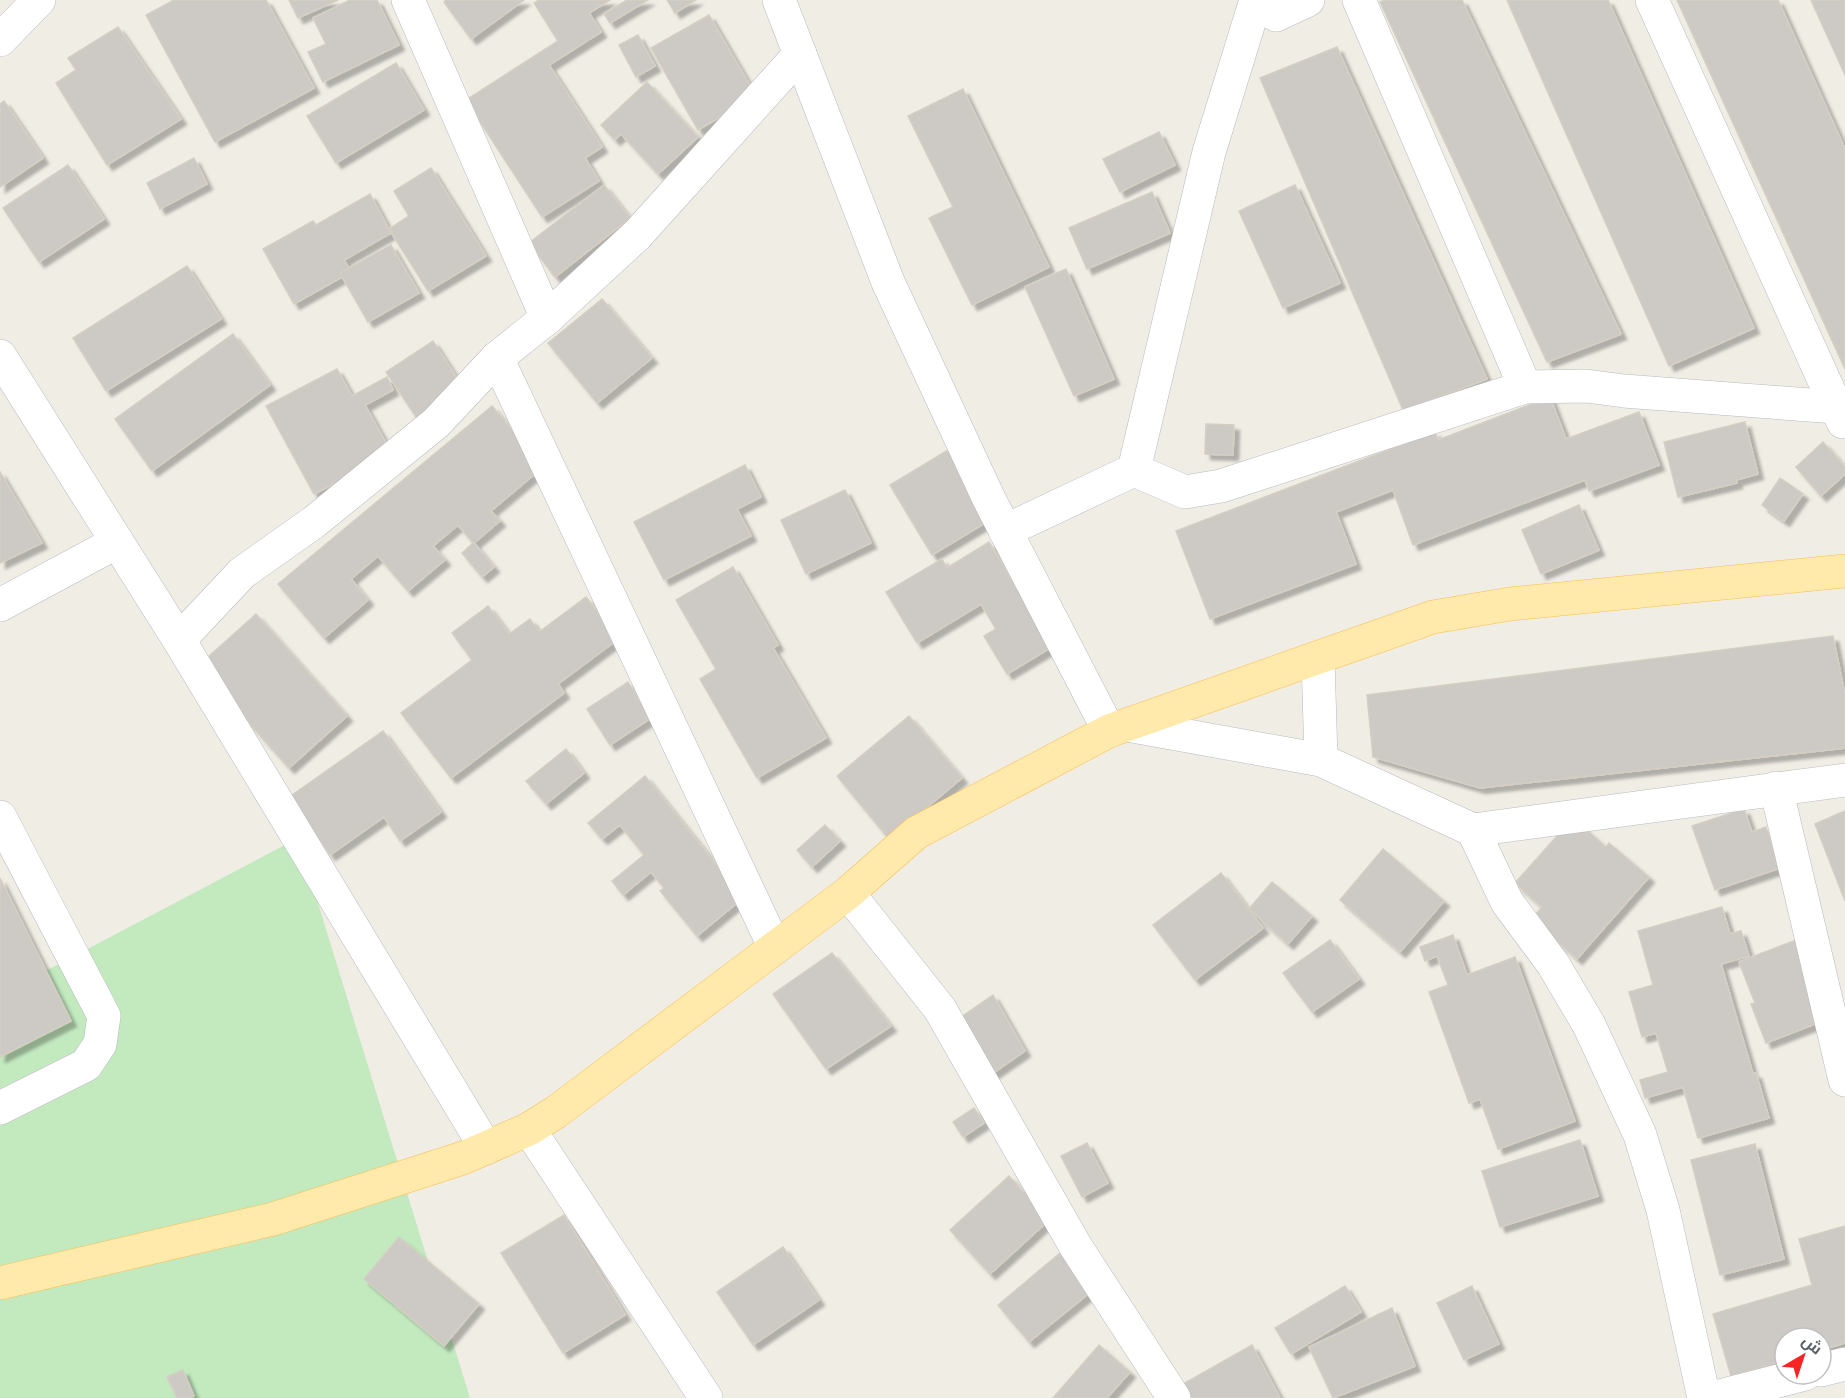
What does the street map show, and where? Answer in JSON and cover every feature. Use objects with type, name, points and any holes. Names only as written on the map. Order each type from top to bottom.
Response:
[{"type":"main road","points":[[0,1282],[273,1219],[486,1148],[529,1129],[556,1112],[848,893],[916,833],[1118,728],[1433,617],[1510,604],[1845,571]]},
{"type":"street","points":[[0,40],[39,0]]},
{"type":"street","points":[[408,0],[547,318]]},
{"type":"street","points":[[779,0],[888,282],[1005,531],[1118,728],[1321,760],[1473,830],[1845,780]]},
{"type":"street","points":[[1134,470],[1209,152],[1256,0]]},
{"type":"street","points":[[1268,0],[1276,15],[1308,0]]},
{"type":"street","points":[[1359,0],[1525,387]]},
{"type":"street","points":[[1652,0],[1842,413]]},
{"type":"street","points":[[179,640],[242,573],[314,522],[436,423],[497,358],[547,318],[637,235],[800,54]]},
{"type":"street","points":[[0,356],[179,640],[486,1148]]},
{"type":"street","points":[[497,358],[775,948]]},
{"type":"street","points":[[1005,531],[1134,470],[1185,492],[1221,486],[1525,387],[1586,386],[1842,413]]},
{"type":"street","points":[[0,604],[117,542]]},
{"type":"street","points":[[1318,658],[1321,760]]},
{"type":"street","points":[[1776,788],[1845,1080]]},
{"type":"street","points":[[0,817],[104,1016],[100,1044],[86,1065],[0,1108]]},
{"type":"street","points":[[1473,830],[1507,902],[1553,964],[1589,1025],[1640,1135],[1663,1210],[1704,1398]]},
{"type":"street","points":[[848,893],[940,1009],[1076,1246],[1174,1398]]},
{"type":"street","points":[[529,1129],[706,1398]]},
{"type":"street","points":[[1712,1398],[1773,1382]]},
{"type":"green space","points":[[298,838],[470,1398],[0,1398],[0,995]]},
{"type":"building","points":[[174,0],[266,0],[314,88],[215,142],[146,15]]},
{"type":"building","points":[[289,0],[338,0],[298,18]]},
{"type":"building","points":[[350,0],[377,0],[399,45],[323,82],[308,52],[326,44],[313,18]]},
{"type":"building","points":[[446,0],[524,0],[471,39],[444,2]]},
{"type":"building","points":[[539,0],[610,0],[589,13],[601,32],[549,65],[602,147],[585,158],[599,181],[542,217],[466,100],[558,41],[534,3]]},
{"type":"building","points":[[627,0],[648,0],[610,23],[604,14]]},
{"type":"building","points":[[667,0],[696,0],[675,13]]},
{"type":"building","points":[[1385,0],[1462,0],[1621,334],[1547,362],[1380,2]]},
{"type":"building","points":[[1507,0],[1608,0],[1754,328],[1669,366]]},
{"type":"building","points":[[1677,0],[1778,0],[1845,149],[1845,369]]},
{"type":"building","points":[[1811,0],[1845,0],[1845,75]]},
{"type":"building","points":[[709,15],[756,96],[698,130],[651,48]]},
{"type":"building","points":[[118,27],[181,119],[107,165],[56,83],[76,70],[68,58]]},
{"type":"building","points":[[638,35],[655,66],[636,77],[619,45]]},
{"type":"building","points":[[1337,47],[1487,379],[1403,410],[1260,78]]},
{"type":"building","points":[[396,63],[424,110],[336,163],[307,116]]},
{"type":"building","points":[[647,82],[698,137],[658,174],[621,134],[615,140],[601,125]]},
{"type":"building","points":[[963,89],[1049,267],[972,305],[929,218],[953,207],[908,116]]},
{"type":"building","points":[[4,101],[43,158],[0,187],[0,104]]},
{"type":"building","points":[[1159,132],[1175,165],[1120,192],[1103,159]]},
{"type":"building","points":[[194,158],[207,184],[160,209],[147,183]]},
{"type":"building","points":[[68,165],[104,219],[39,262],[3,208]]},
{"type":"building","points":[[431,168],[486,256],[428,291],[389,229],[409,216],[394,191]]},
{"type":"building","points":[[604,185],[630,218],[555,277],[529,243]]},
{"type":"building","points":[[1295,185],[1340,283],[1283,308],[1239,211]]},
{"type":"building","points":[[1152,192],[1170,233],[1087,269],[1069,228]]},
{"type":"building","points":[[370,194],[391,233],[344,260],[351,272],[294,304],[263,249],[313,221],[316,225]]},
{"type":"building","points":[[391,245],[419,293],[368,322],[340,273]]},
{"type":"building","points":[[187,266],[221,319],[106,391],[73,338]]},
{"type":"building","points":[[1066,269],[1114,379],[1074,396],[1025,287]]},
{"type":"building","points":[[602,299],[652,358],[597,403],[548,343]]},
{"type":"building","points":[[233,334],[270,385],[152,471],[115,419]]},
{"type":"building","points":[[433,341],[464,389],[418,420],[386,372]]},
{"type":"building","points":[[337,369],[352,396],[387,377],[393,390],[365,405],[392,454],[314,494],[266,406]]},
{"type":"building","points":[[1550,397],[1566,439],[1639,412],[1659,465],[1589,491],[1585,480],[1413,545],[1393,490],[1336,512],[1356,564],[1210,619],[1176,531],[1435,432],[1438,440]]},
{"type":"building","points":[[492,406],[543,467],[491,511],[500,521],[474,543],[494,567],[482,577],[462,553],[473,543],[458,525],[433,546],[445,560],[408,591],[378,556],[351,579],[368,600],[324,638],[278,584]]},
{"type":"building","points":[[1745,422],[1758,474],[1736,480],[1737,483],[1678,497],[1664,442]]},
{"type":"building","points":[[1206,424],[1234,425],[1233,455],[1205,454]]},
{"type":"building","points":[[1823,442],[1845,467],[1845,474],[1821,496],[1796,467]]},
{"type":"building","points":[[948,450],[990,520],[932,555],[890,485]]},
{"type":"building","points":[[745,465],[761,497],[737,509],[751,536],[664,580],[634,522]]},
{"type":"building","points":[[0,472],[42,543],[0,563]]},
{"type":"building","points":[[1780,478],[1803,494],[1784,521],[1762,505]]},
{"type":"building","points":[[845,490],[871,543],[806,574],[781,520]]},
{"type":"building","points":[[1579,505],[1599,550],[1541,574],[1522,530]]},
{"type":"building","points":[[989,542],[1052,647],[1007,674],[984,636],[996,629],[981,604],[917,643],[886,592],[942,559],[947,568]]},
{"type":"building","points":[[733,567],[778,645],[773,648],[826,738],[757,778],[700,679],[716,669],[676,600]]},
{"type":"building","points":[[586,597],[618,639],[558,684],[564,693],[451,778],[401,713],[472,660],[452,633],[488,606],[509,634],[530,619],[539,632]]},
{"type":"building","points":[[256,614],[347,716],[289,768],[198,666]]},
{"type":"building","points":[[1833,636],[1845,695],[1845,748],[1480,788],[1373,757],[1367,695]]},
{"type":"building","points":[[628,682],[651,718],[610,745],[587,709]]},
{"type":"building","points":[[909,716],[962,778],[889,839],[837,776]]},
{"type":"building","points":[[383,731],[441,812],[400,841],[384,817],[330,855],[288,798]]},
{"type":"building","points":[[566,749],[584,773],[546,804],[526,781]]},
{"type":"building","points":[[645,776],[743,898],[697,936],[660,891],[664,888],[651,872],[623,895],[612,881],[644,855],[620,825],[602,839],[588,823]]},
{"type":"building","points":[[1744,809],[1752,832],[1766,827],[1780,868],[1715,890],[1692,826]]},
{"type":"building","points":[[1845,811],[1845,901],[1815,824]]},
{"type":"building","points":[[1573,818],[1606,847],[1609,843],[1649,877],[1577,959],[1532,919],[1542,907],[1515,883]]},
{"type":"building","points":[[825,825],[840,841],[812,867],[797,850]]},
{"type":"building","points":[[1383,849],[1444,901],[1400,952],[1340,900]]},
{"type":"building","points":[[1221,873],[1263,928],[1195,980],[1153,925]]},
{"type":"building","points":[[0,878],[71,1021],[0,1057]]},
{"type":"building","points":[[1272,882],[1312,916],[1288,944],[1249,909]]},
{"type":"building","points":[[1722,907],[1730,934],[1741,931],[1749,956],[1721,964],[1753,1074],[1756,1073],[1769,1118],[1698,1138],[1683,1087],[1645,1098],[1640,1080],[1668,1072],[1656,1033],[1642,1037],[1629,992],[1653,985],[1638,931]]},
{"type":"building","points":[[1453,935],[1467,975],[1515,957],[1575,1121],[1498,1149],[1480,1099],[1469,1103],[1429,992],[1448,985],[1437,956],[1425,961],[1420,947]]},
{"type":"building","points":[[1330,940],[1359,979],[1312,1012],[1283,973]]},
{"type":"building","points":[[1796,940],[1825,1020],[1766,1043],[1751,1004],[1755,1003],[1739,962]]},
{"type":"building","points":[[832,953],[891,1026],[826,1069],[773,994]]},
{"type":"building","points":[[993,995],[1025,1051],[986,1078],[951,1024]]},
{"type":"building","points":[[974,1108],[984,1123],[963,1137],[953,1122]]},
{"type":"building","points":[[1580,1140],[1598,1196],[1500,1227],[1482,1171]]},
{"type":"building","points":[[1087,1143],[1108,1183],[1082,1197],[1061,1156]]},
{"type":"building","points":[[1755,1144],[1784,1259],[1720,1275],[1691,1160]]},
{"type":"building","points":[[1009,1176],[1023,1192],[1035,1182],[1060,1210],[990,1274],[950,1230]]},
{"type":"building","points":[[564,1215],[625,1315],[563,1353],[501,1253]]},
{"type":"building","points":[[1845,1226],[1845,1343],[1833,1346],[1833,1326],[1773,1326],[1773,1364],[1731,1376],[1713,1314],[1812,1285],[1799,1239]]},
{"type":"building","points":[[399,1237],[479,1304],[444,1346],[364,1279]]},
{"type":"building","points":[[783,1247],[819,1300],[753,1345],[717,1292]]},
{"type":"building","points":[[1066,1248],[1098,1286],[1029,1342],[998,1305]]},
{"type":"building","points":[[1345,1286],[1361,1312],[1291,1354],[1275,1328]]},
{"type":"building","points":[[1472,1286],[1499,1344],[1464,1360],[1437,1303]]},
{"type":"building","points":[[1392,1308],[1415,1366],[1333,1398],[1309,1347]]},
{"type":"building","points":[[1099,1345],[1130,1372],[1107,1398],[1053,1398]]},
{"type":"building","points":[[1252,1345],[1280,1398],[1190,1398],[1183,1384]]},
{"type":"building","points":[[183,1370],[194,1396],[177,1398],[167,1377]]}]
